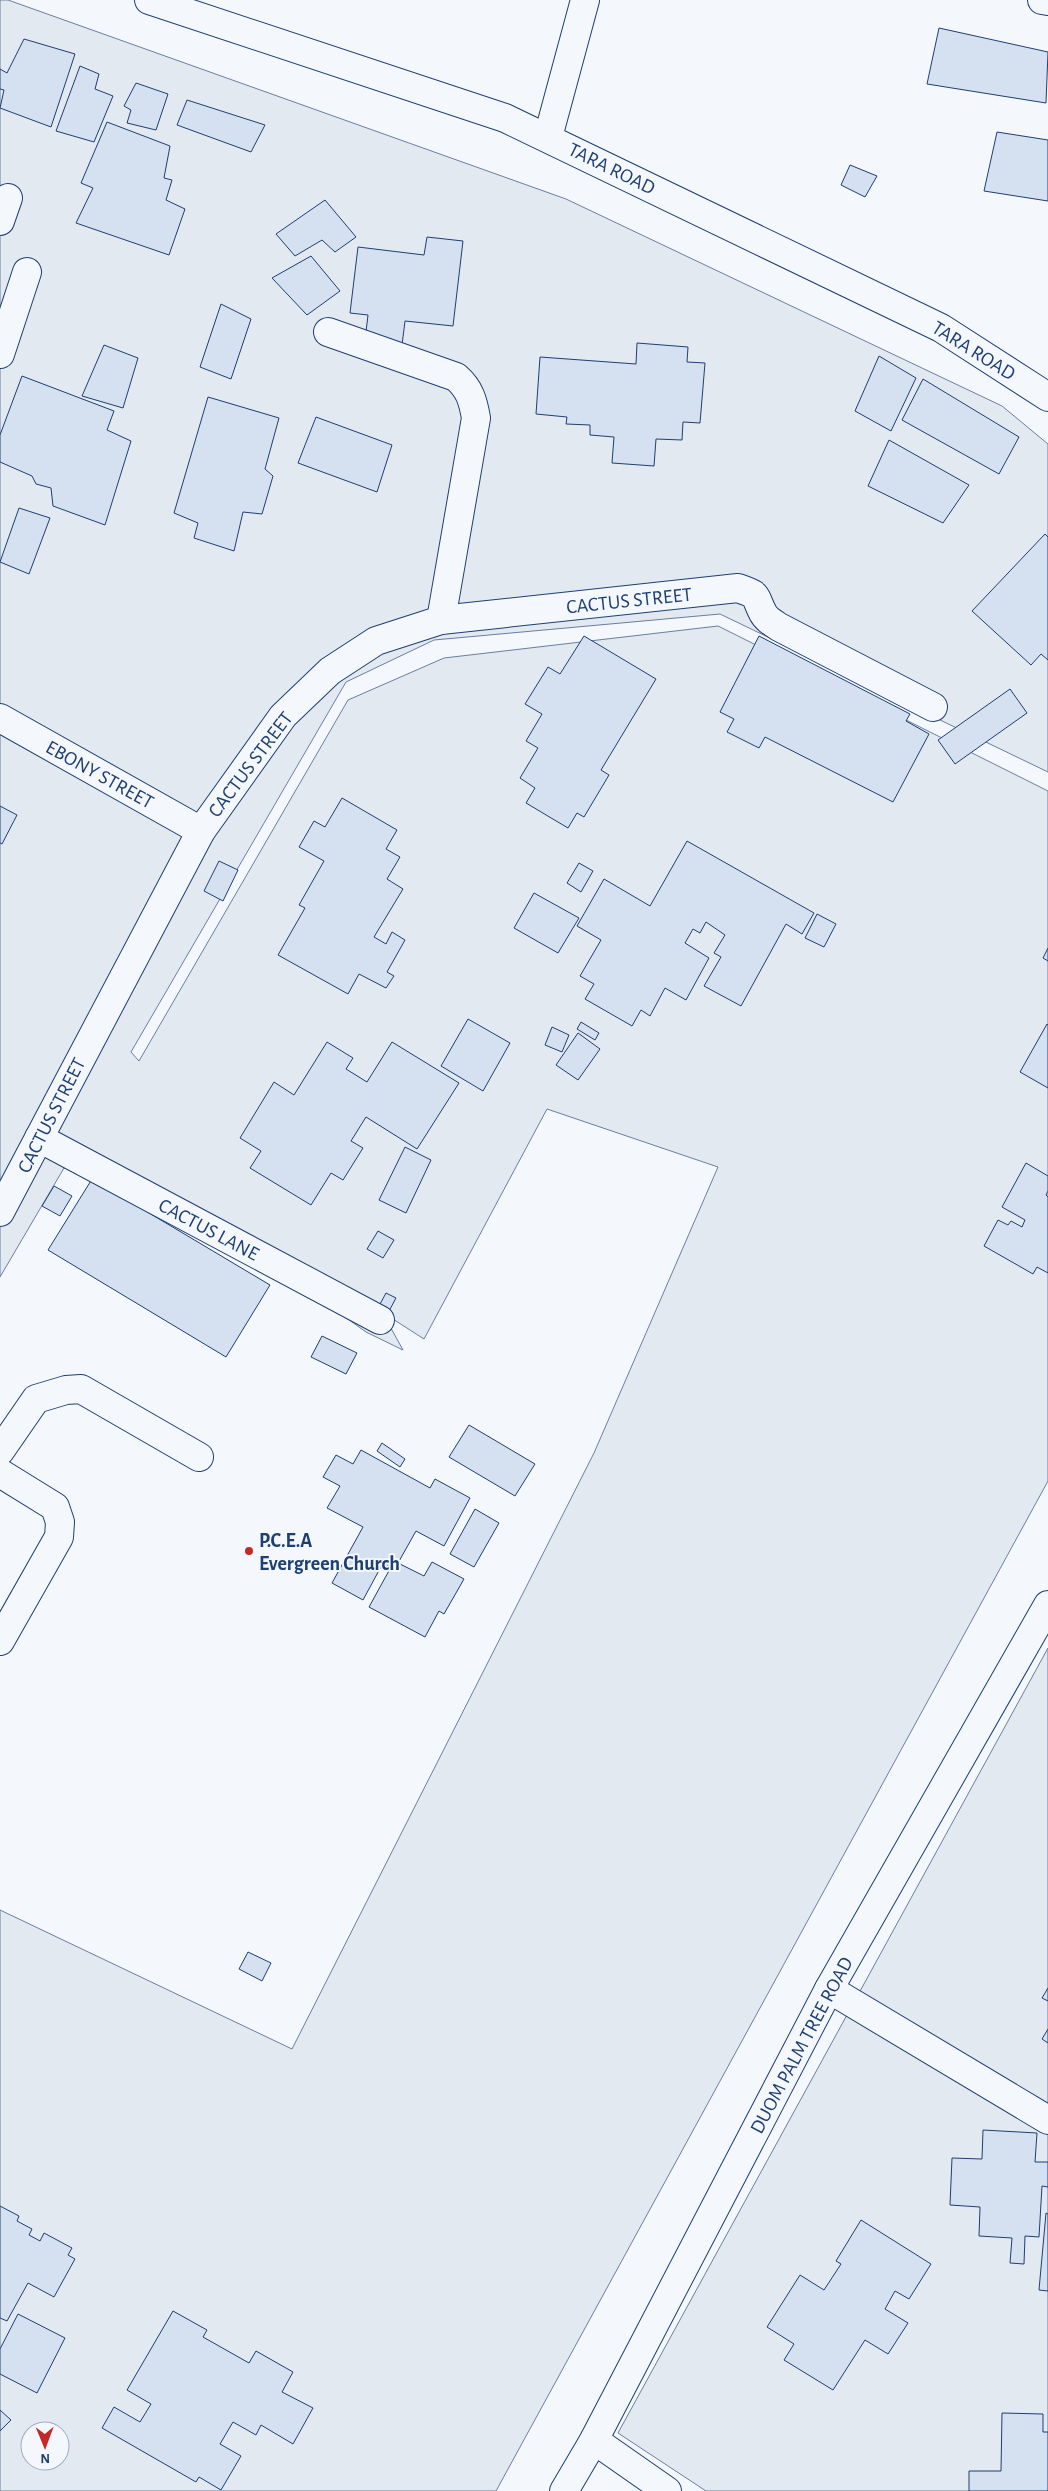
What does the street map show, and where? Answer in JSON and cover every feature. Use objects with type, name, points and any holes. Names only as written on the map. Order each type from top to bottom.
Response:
[{"type":"street","name":"TARA ROAD","points":[[149,0],[505,118],[548,137],[941,328],[1048,397]]},
{"type":"street","points":[[548,137],[585,0]]},
{"type":"street","points":[[1042,0],[1048,1]]},
{"type":"street","points":[[0,354],[27,272]]},
{"type":"street","points":[[328,332],[456,377],[466,386],[473,399],[476,418],[441,620]]},
{"type":"street","name":"CACTUS STREET","points":[[0,1212],[201,831],[283,716],[330,671],[376,641],[441,620],[738,588],[753,593],[759,601],[763,613],[779,627],[933,707]]},
{"type":"street","name":"EBONY STREET","points":[[0,718],[201,831]]},
{"type":"street","name":"CACTUS LANE","points":[[39,1138],[380,1320]]},
{"type":"street","points":[[0,1451],[36,1399],[66,1390],[81,1389],[199,1457]]},
{"type":"street","points":[[0,1473],[55,1507],[60,1522],[59,1537],[0,1641]]},
{"type":"street","name":"DUOM PALM TREE ROAD","points":[[564,2491],[594,2440],[830,1989],[1048,1604]]},
{"type":"street","points":[[830,1989],[1048,2120]]},
{"type":"street","points":[[594,2440],[667,2491]]},
{"type":"shaded area","points":[[0,0],[8,0],[566,199],[1002,406],[1048,444],[1048,772],[720,614],[434,640],[346,682],[131,1052],[139,1061],[348,700],[444,658],[718,626],[1048,791],[1048,1481],[496,2491],[0,2491],[0,1910],[292,2049],[594,1453],[718,1167],[547,1109],[424,1339],[382,1312],[403,1350],[366,1332],[169,1192],[64,1168],[0,1277]]},
{"type":"shaded area","points":[[1048,1648],[1048,2491],[706,2491],[618,2433]]},
{"type":"building","points":[[939,28],[1048,52],[1046,103],[927,84]]},
{"type":"building","points":[[24,39],[75,54],[51,127],[0,108],[4,90],[0,89],[0,69],[7,73]]},
{"type":"building","points":[[80,66],[99,74],[95,89],[113,96],[94,142],[56,131]]},
{"type":"building","points":[[136,83],[168,94],[156,130],[127,123],[131,110],[124,106]]},
{"type":"building","points":[[187,100],[265,125],[251,152],[177,125]]},
{"type":"building","points":[[107,122],[170,146],[164,178],[172,180],[166,200],[185,209],[169,255],[76,223],[93,188],[81,183]]},
{"type":"building","points":[[997,132],[1048,140],[1048,201],[984,191]]},
{"type":"building","points":[[850,165],[877,176],[865,197],[841,185]]},
{"type":"building","points":[[325,200],[356,237],[335,252],[322,240],[295,256],[276,234]]},
{"type":"building","points":[[427,237],[463,241],[453,326],[405,321],[402,345],[365,340],[368,315],[350,313],[358,247],[424,255]]},
{"type":"building","points":[[311,256],[340,291],[307,315],[272,278]]},
{"type":"building","points":[[221,304],[251,319],[231,379],[200,367]]},
{"type":"building","points":[[637,343],[688,347],[687,362],[705,363],[700,423],[683,422],[682,440],[656,439],[654,466],[612,463],[614,437],[590,435],[590,425],[566,424],[567,417],[536,414],[540,357],[636,364]]},
{"type":"building","points":[[104,345],[138,358],[123,408],[82,396]]},
{"type":"building","points":[[879,356],[916,378],[891,431],[855,411]]},
{"type":"building","points":[[22,376],[114,411],[107,430],[131,441],[105,525],[53,506],[51,488],[36,484],[32,476],[0,462],[0,435]]},
{"type":"building","points":[[923,379],[1019,437],[999,474],[902,420]]},
{"type":"building","points":[[208,397],[279,418],[265,469],[273,476],[262,514],[243,512],[234,551],[194,538],[198,523],[174,513]]},
{"type":"building","points":[[316,417],[392,445],[377,492],[298,463]]},
{"type":"building","points":[[889,440],[969,485],[943,523],[868,486]]},
{"type":"building","points":[[19,508],[50,518],[29,574],[0,562]]},
{"type":"building","points":[[1045,534],[1048,537],[1048,660],[1041,654],[1031,665],[972,611]]},
{"type":"building","points":[[584,636],[656,679],[601,770],[609,775],[584,817],[577,813],[568,828],[526,803],[535,788],[520,778],[538,748],[526,741],[542,714],[525,704],[548,667],[560,674]]},
{"type":"building","points":[[759,636],[910,714],[906,721],[929,734],[893,802],[765,737],[759,748],[727,732],[734,719],[720,712]]},
{"type":"building","points":[[1010,689],[1027,713],[955,764],[938,740]]},
{"type":"building","points":[[342,798],[397,830],[386,849],[400,857],[387,879],[403,889],[374,937],[386,944],[392,932],[405,940],[387,972],[394,976],[386,988],[359,974],[348,994],[278,955],[305,908],[299,905],[324,861],[299,847],[314,821],[325,827]]},
{"type":"building","points":[[0,806],[17,815],[2,844],[0,843]]},
{"type":"building","points":[[687,841],[814,913],[802,934],[786,924],[741,1006],[704,986],[721,957],[714,953],[725,935],[706,922],[700,933],[693,929],[685,943],[709,958],[686,1000],[665,988],[650,1016],[641,1010],[632,1026],[585,999],[594,984],[580,976],[601,940],[577,926],[604,879],[650,906]]},
{"type":"building","points":[[219,861],[238,870],[223,901],[204,891]]},
{"type":"building","points":[[579,863],[593,871],[581,892],[567,883]]},
{"type":"building","points":[[534,893],[579,918],[558,953],[514,928]]},
{"type":"building","points":[[817,914],[836,924],[824,947],[805,938]]},
{"type":"building","points":[[1048,948],[1048,961],[1043,958]]},
{"type":"building","points":[[468,1019],[510,1043],[483,1091],[441,1066]]},
{"type":"building","points":[[581,1022],[599,1033],[595,1040],[577,1029]]},
{"type":"building","points":[[1048,1025],[1048,1088],[1020,1072]]},
{"type":"building","points":[[552,1027],[569,1035],[562,1052],[545,1045]]},
{"type":"building","points":[[578,1033],[600,1049],[578,1080],[556,1065]]},
{"type":"building","points":[[327,1042],[353,1058],[346,1069],[367,1082],[392,1042],[459,1083],[417,1149],[366,1117],[351,1141],[363,1148],[343,1180],[331,1173],[311,1205],[250,1168],[261,1151],[240,1138],[274,1082],[294,1095]]},
{"type":"building","points":[[405,1147],[431,1160],[406,1213],[379,1200]]},
{"type":"building","points":[[1026,1163],[1048,1176],[1048,1191],[1046,1195],[1048,1197],[1048,1273],[1037,1267],[1033,1274],[984,1246],[998,1220],[1008,1225],[1011,1221],[1022,1227],[1025,1220],[1002,1207]]},
{"type":"building","points":[[92,1179],[270,1285],[226,1357],[48,1250]]},
{"type":"building","points":[[54,1186],[72,1196],[60,1216],[42,1206]]},
{"type":"building","points":[[378,1231],[394,1240],[383,1258],[367,1249]]},
{"type":"building","points":[[386,1293],[396,1298],[389,1311],[379,1306]]},
{"type":"building","points":[[322,1336],[357,1353],[346,1374],[311,1357]]},
{"type":"building","points":[[469,1425],[535,1464],[515,1496],[449,1457]]},
{"type":"building","points":[[382,1443],[405,1459],[400,1467],[377,1451]]},
{"type":"building","points":[[361,1450],[430,1488],[435,1479],[470,1498],[444,1546],[416,1531],[398,1563],[424,1576],[432,1562],[464,1579],[444,1614],[439,1611],[425,1637],[369,1607],[391,1567],[383,1563],[363,1600],[332,1583],[363,1527],[327,1508],[340,1486],[323,1477],[336,1455],[353,1464]]},
{"type":"building","points":[[475,1509],[499,1523],[474,1567],[450,1554]]},
{"type":"building","points":[[248,1952],[271,1963],[262,1981],[239,1969]]},
{"type":"building","points":[[1048,1988],[1048,2001],[1042,1998]]},
{"type":"building","points":[[1048,2029],[1048,2043],[1042,2039]]},
{"type":"building","points":[[983,2130],[1037,2133],[1035,2162],[1048,2162],[1048,2187],[1042,2186],[1039,2237],[1025,2236],[1024,2264],[1010,2263],[1012,2238],[979,2236],[980,2207],[950,2205],[952,2158],[982,2159]]},
{"type":"building","points":[[0,2206],[19,2216],[17,2221],[32,2229],[29,2235],[40,2241],[44,2233],[72,2248],[68,2255],[75,2259],[54,2297],[28,2283],[7,2321],[0,2318]]},
{"type":"building","points":[[1046,2213],[1048,2214],[1048,2291],[1039,2290]]},
{"type":"building","points":[[861,2220],[931,2264],[909,2299],[895,2291],[885,2309],[908,2323],[888,2354],[865,2340],[833,2390],[784,2360],[794,2344],[767,2327],[800,2275],[824,2290],[841,2264],[836,2261]]},
{"type":"building","points":[[173,2311],[207,2330],[203,2337],[249,2363],[256,2351],[293,2372],[282,2392],[313,2408],[293,2444],[261,2425],[256,2435],[233,2422],[220,2444],[241,2456],[221,2490],[199,2477],[196,2482],[102,2428],[114,2407],[140,2422],[151,2404],[127,2390]]},
{"type":"building","points":[[18,2314],[65,2338],[37,2393],[0,2374],[0,2349]]},
{"type":"building","points":[[0,2410],[11,2420],[0,2431]]},
{"type":"building","points":[[1002,2413],[1043,2414],[1043,2432],[1048,2432],[1048,2491],[969,2491],[969,2471],[1001,2471]]},
{"type":"place","name":"P.C.E.A Evergreen Church","points":[[249,1551]]}]
